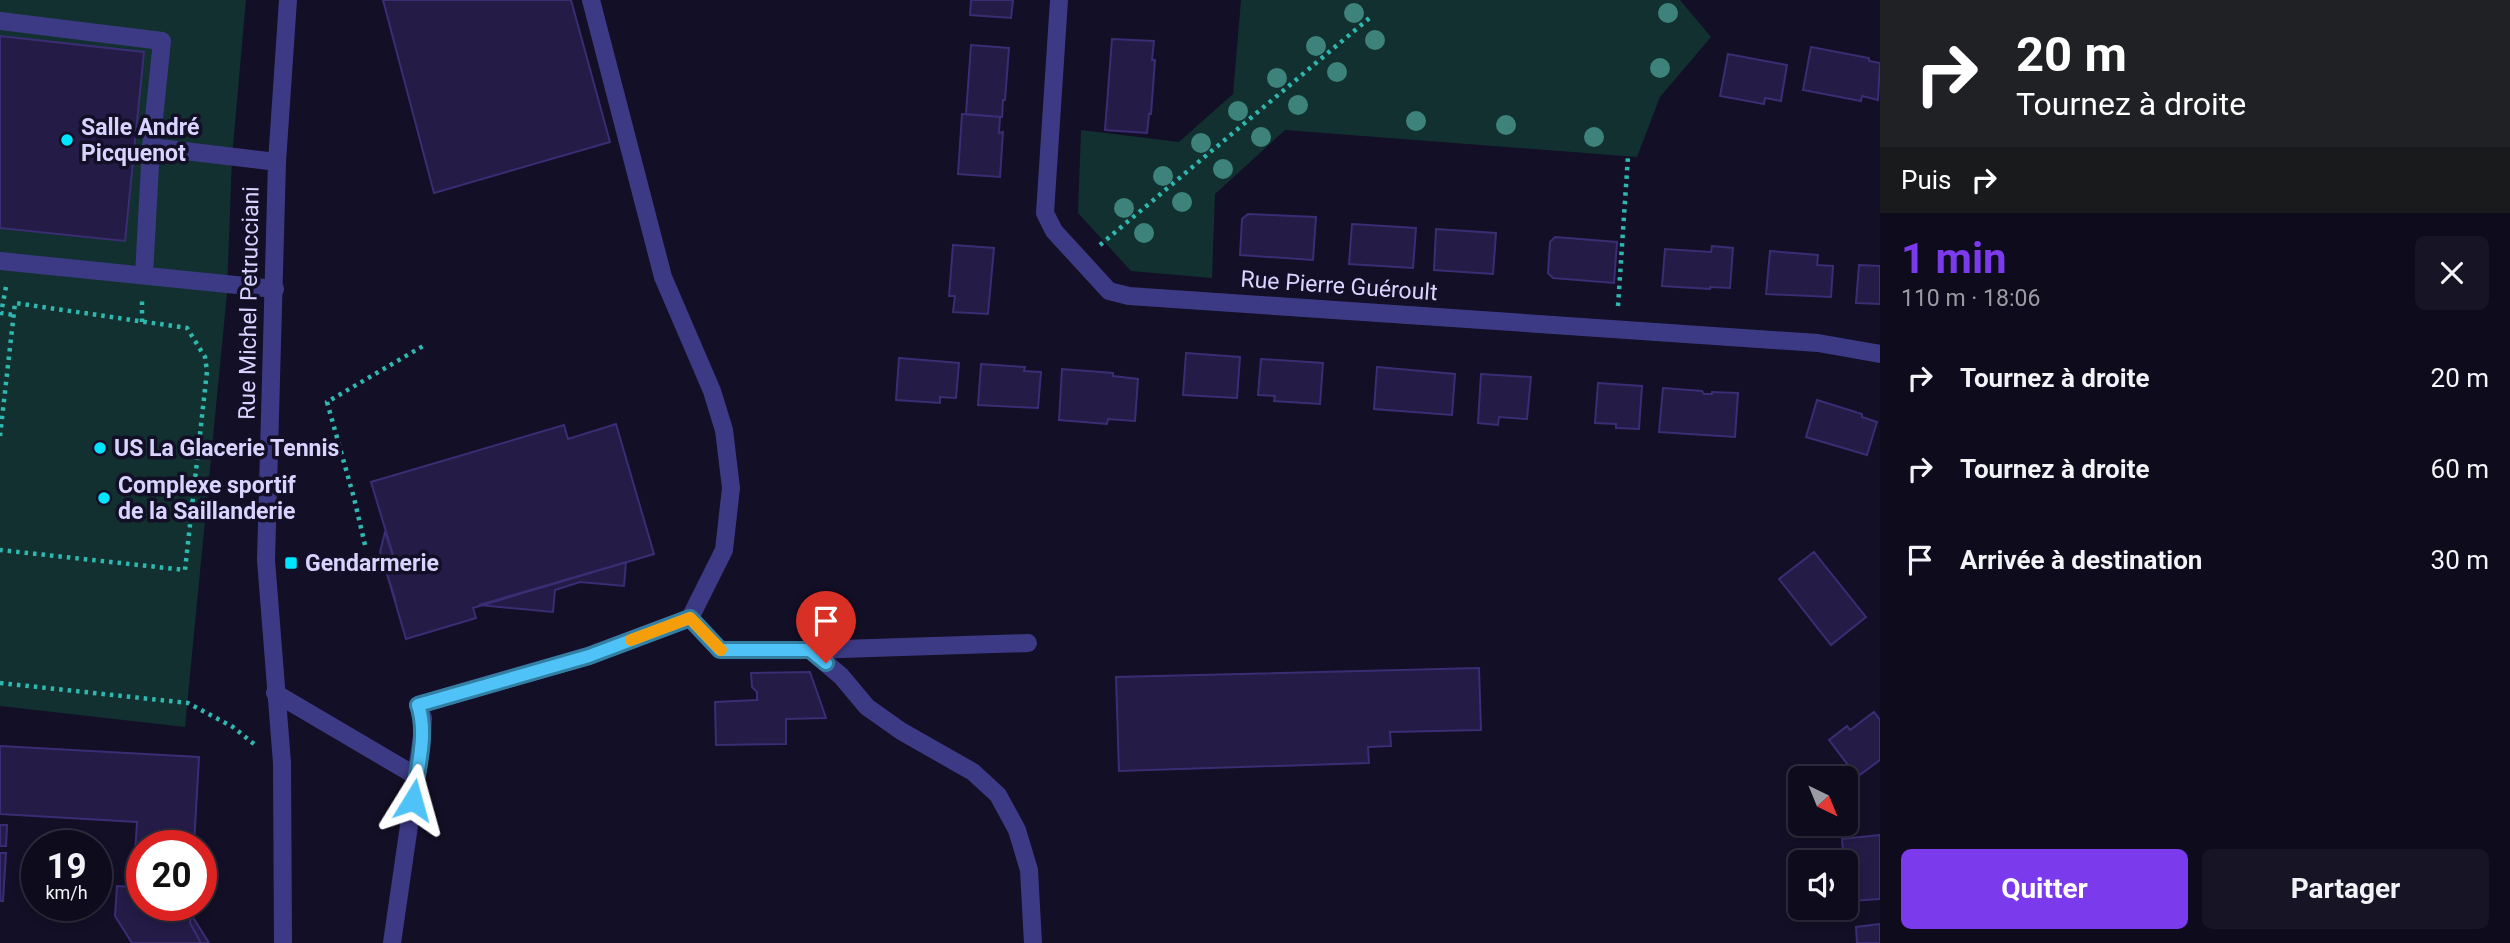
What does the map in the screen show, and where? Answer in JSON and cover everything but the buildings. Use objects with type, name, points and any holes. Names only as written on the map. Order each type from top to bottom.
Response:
[{"type":"street","name":"Rue Michel Petrucciani","points":[[283,943],[280,750],[266,560],[277,162],[288,0]]},
{"type":"street","points":[[392,943],[422,736],[423,718],[418,705],[589,656],[690,618],[724,550],[731,488],[724,430],[712,391],[663,277],[591,0]]},
{"type":"street","name":"Rue Pierre Guéroult","points":[[1059,0],[1045,213],[1054,231],[1109,291],[1129,296],[1818,343],[1880,354]]},
{"type":"street","points":[[0,21],[162,41],[151,147],[144,275]]},
{"type":"street","points":[[151,147],[277,162]]},
{"type":"street","points":[[5,261],[275,289]]},
{"type":"street","points":[[690,618],[720,650],[1028,643]]},
{"type":"street","points":[[810,650],[841,676],[867,707],[901,731],[973,772],[998,795],[1017,830],[1029,870],[1033,943]]},
{"type":"street","points":[[275,693],[416,776]]},
{"type":"path","points":[[1081,261],[1373,15]]},
{"type":"path","points":[[1616,328],[1628,156]]},
{"type":"path","points":[[5,261],[1,313],[14,315]]},
{"type":"path","points":[[0,436],[15,303],[187,328],[205,357],[207,371],[185,570],[0,550]]},
{"type":"path","points":[[365,545],[327,401],[423,346]]},
{"type":"path","points":[[0,683],[188,704],[233,727],[263,751],[280,750]]},
{"type":"green space","name":"Complexe sportif de la Saillanderie","points":[[0,0],[246,0],[232,157],[227,293],[185,727],[0,706]]},
{"type":"green space","points":[[1241,0],[1680,0],[1711,37],[1660,97],[1637,157],[1285,130],[1215,194],[1212,278],[1131,271],[1078,213],[1081,130],[1179,142],[1233,94]]},
{"type":"slow traffic","points":[[631,640],[690,618],[721,650]]},
{"type":"place","name":"Salle André Picquenot","points":[[67,140]]},
{"type":"place","name":"US La Glacerie Tennis","points":[[100,448]]},
{"type":"place","name":"Complexe sportif de la Saillanderie","points":[[104,498]]},
{"type":"place","name":"Gendarmerie","points":[[291,563]]},
{"type":"route","points":[[413,800],[423,718],[418,705],[589,656],[690,618],[720,650],[810,650],[826,663]]}]
